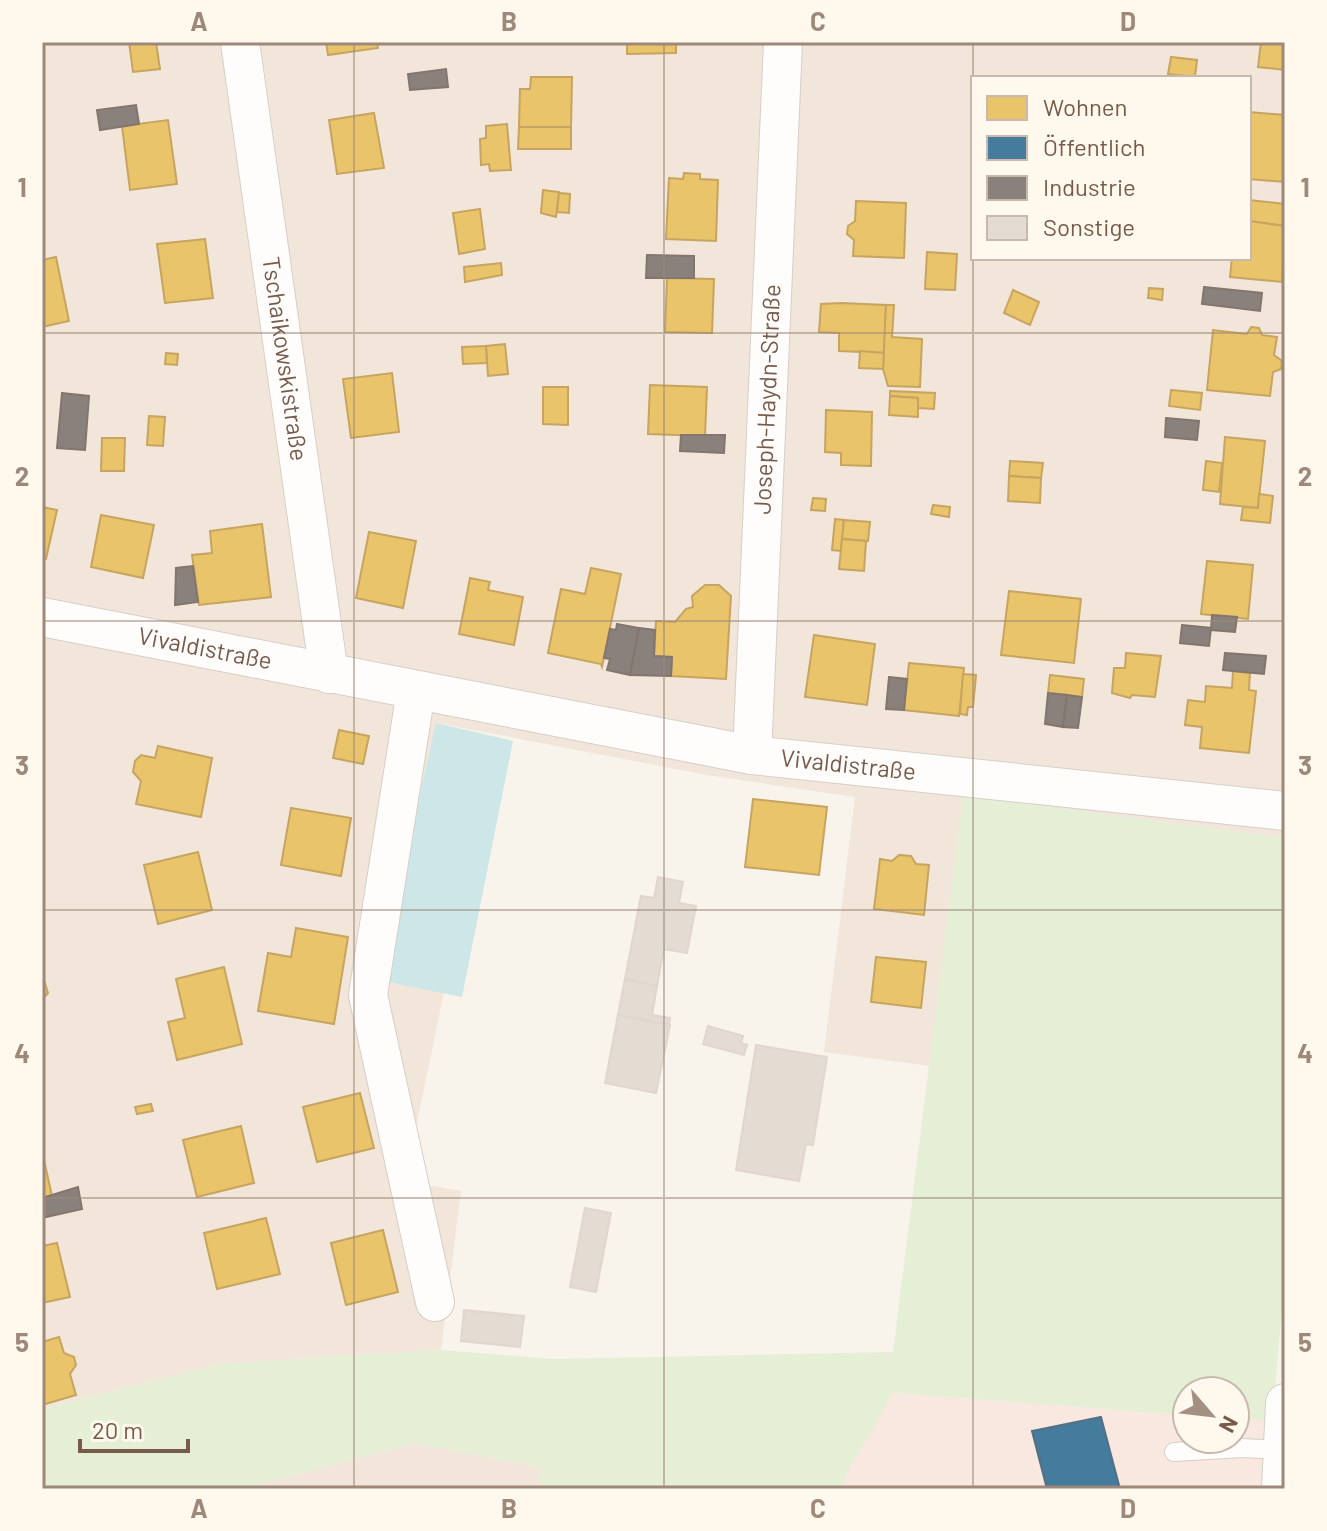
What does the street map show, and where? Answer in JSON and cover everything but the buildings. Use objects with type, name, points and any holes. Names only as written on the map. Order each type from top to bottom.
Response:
[{"type":"street","name":"Tschaikowskistraße","points":[[240,42],[329,674]]},
{"type":"street","name":"Joseph-Haydn-Straße","points":[[752,755],[783,42]]},
{"type":"street","name":"Vivaldistraße","points":[[42,617],[752,755],[1285,811]]},
{"type":"street","points":[[416,691],[368,995],[435,1302]]},
{"type":"street","points":[[1281,1489],[1285,1403]]},
{"type":"lane","points":[[1251,1448],[1281,1450]]},
{"type":"shaded area","points":[[42,42],[1285,42],[1285,838],[963,796],[931,1066],[824,1052],[855,797],[707,775],[437,723],[379,981],[444,992],[405,1181],[461,1191],[441,1350],[220,1364],[42,1409]]},
{"type":"shaded area","points":[[893,1393],[1171,1414],[1171,1455],[1251,1455],[1251,1419],[1272,1421],[1269,1489],[844,1489],[845,1476]]},
{"type":"shaded area","points":[[414,1443],[542,1467],[539,1489],[241,1489]]},
{"type":"green space","points":[[963,796],[1285,838],[1285,1275],[1272,1421],[1251,1419],[1251,1375],[1171,1375],[1171,1414],[893,1393],[845,1476],[844,1489],[539,1489],[541,1467],[414,1443],[241,1489],[42,1489],[42,1409],[220,1364],[441,1350],[552,1359],[893,1352]]},
{"type":"water","points":[[436,723],[513,741],[462,997],[378,980]]}]
